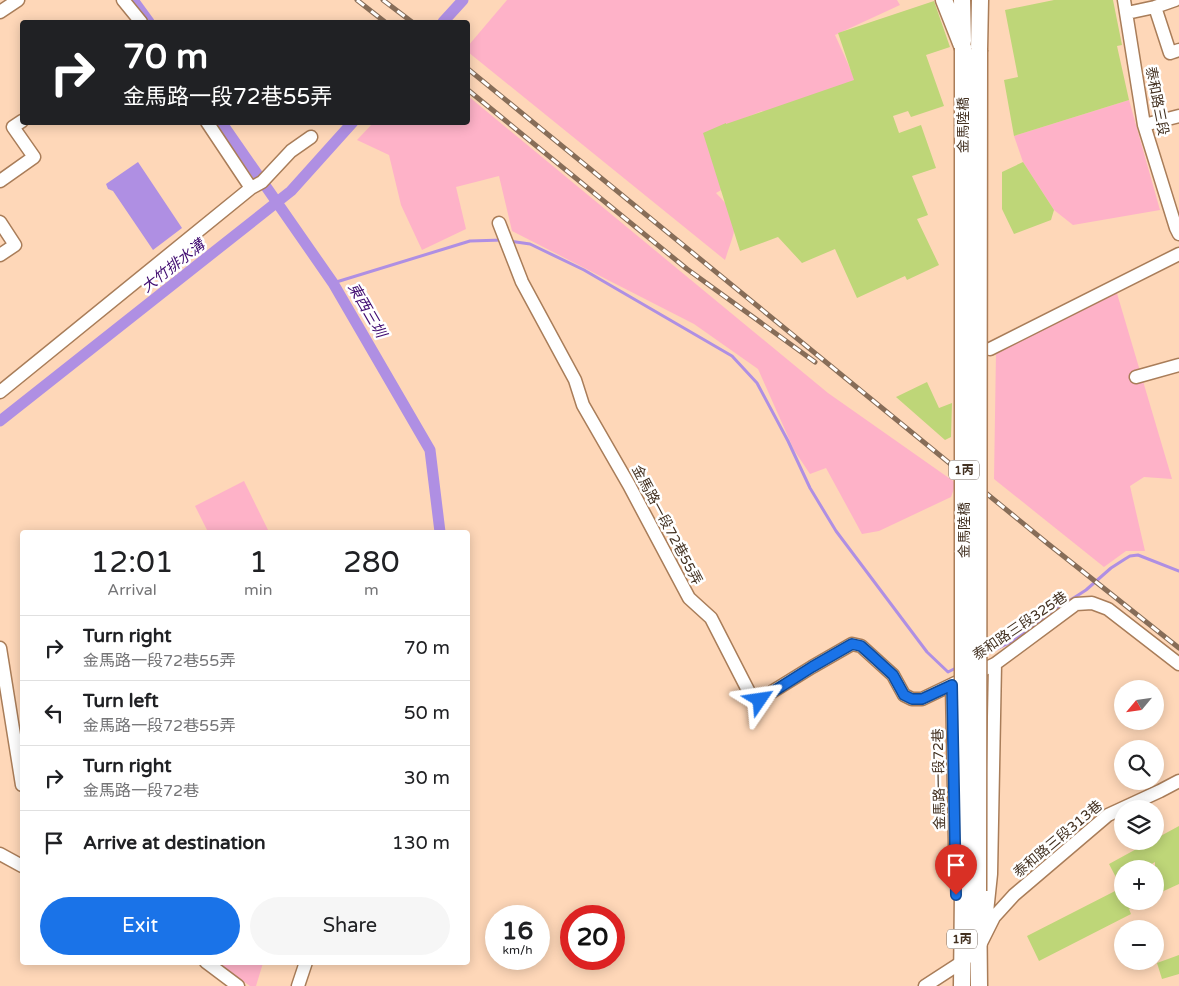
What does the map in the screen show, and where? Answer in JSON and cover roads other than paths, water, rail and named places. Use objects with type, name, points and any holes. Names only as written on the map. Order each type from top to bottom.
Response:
[{"type":"main road","points":[[944,0],[962,48]]},
{"type":"main road","name":"1丙","points":[[962,0],[962,48]]},
{"type":"main road","name":"金馬陸橋","points":[[971,891],[980,0]]},
{"type":"main road","name":"金馬陸橋","points":[[962,48],[971,891]]},
{"type":"main road","name":"1丙","points":[[971,891],[979,947],[979,986]]},
{"type":"main road","name":"1丙","points":[[962,986],[962,962],[971,891]]},
{"type":"street","points":[[0,12],[18,0]]},
{"type":"street","points":[[123,0],[139,20]]},
{"type":"street","name":"泰和路三段","points":[[1124,0],[1144,124],[1179,234]]},
{"type":"street","points":[[1127,13],[1156,7],[1175,0]]},
{"type":"street","points":[[1156,7],[1170,53],[1179,50]]},
{"type":"street","points":[[1144,124],[1179,116]]},
{"type":"street","points":[[0,181],[34,157],[13,127],[20,122]]},
{"type":"street","points":[[209,125],[251,188]]},
{"type":"street","points":[[0,392],[251,188],[262,182],[291,151],[311,137]]},
{"type":"street","points":[[0,222],[15,245],[0,255]]},
{"type":"street","name":"金馬路一段72巷55弄","points":[[500,223],[522,282],[575,380],[583,405],[630,486],[689,598],[711,618],[752,698],[760,700],[852,644],[861,646],[893,675],[904,695],[912,699],[922,699],[952,685]]},
{"type":"street","points":[[990,349],[1179,254]]},
{"type":"street","points":[[1136,377],[1179,365]]},
{"type":"street","name":"泰和路三段325巷","points":[[952,685],[995,664],[1076,604],[1092,603],[1108,609],[1179,664]]},
{"type":"street","points":[[0,648],[20,773]]},
{"type":"street","points":[[925,986],[962,962],[979,947],[988,912],[991,874],[995,664]]},
{"type":"street","name":"金馬路一段72巷","points":[[952,685],[956,895],[962,962]]},
{"type":"street","name":"泰和路三段313巷","points":[[979,947],[994,917],[1014,895],[1108,815],[1179,781]]},
{"type":"street","points":[[0,854],[20,865]]},
{"type":"street","points":[[210,965],[238,986]]},
{"type":"street","points":[[298,986],[305,965]]},
{"type":"waterway","name":"東西三圳","points":[[133,0],[148,20]]},
{"type":"waterway","name":"大竹排水溝","points":[[445,20],[463,0]]},
{"type":"waterway","name":"東西三圳","points":[[223,125],[333,283],[430,450],[440,530]]},
{"type":"waterway","name":"大竹排水溝","points":[[0,421],[291,191],[350,125]]},
{"type":"waterway","points":[[333,283],[470,241],[503,240]]},
{"type":"waterway","points":[[509,241],[530,244],[584,270],[732,356],[757,383],[788,441],[810,488],[836,531],[927,652],[948,672],[958,667]]},
{"type":"waterway","points":[[984,655],[1009,643],[1086,590],[1111,568],[1130,556],[1138,555],[1179,571]]},
{"type":"railway","points":[[357,0],[382,20]]},
{"type":"railway","points":[[383,0],[409,20]]},
{"type":"railway","points":[[470,71],[1047,543],[1179,648]]},
{"type":"railway","points":[[470,92],[687,269],[815,362]]}]
